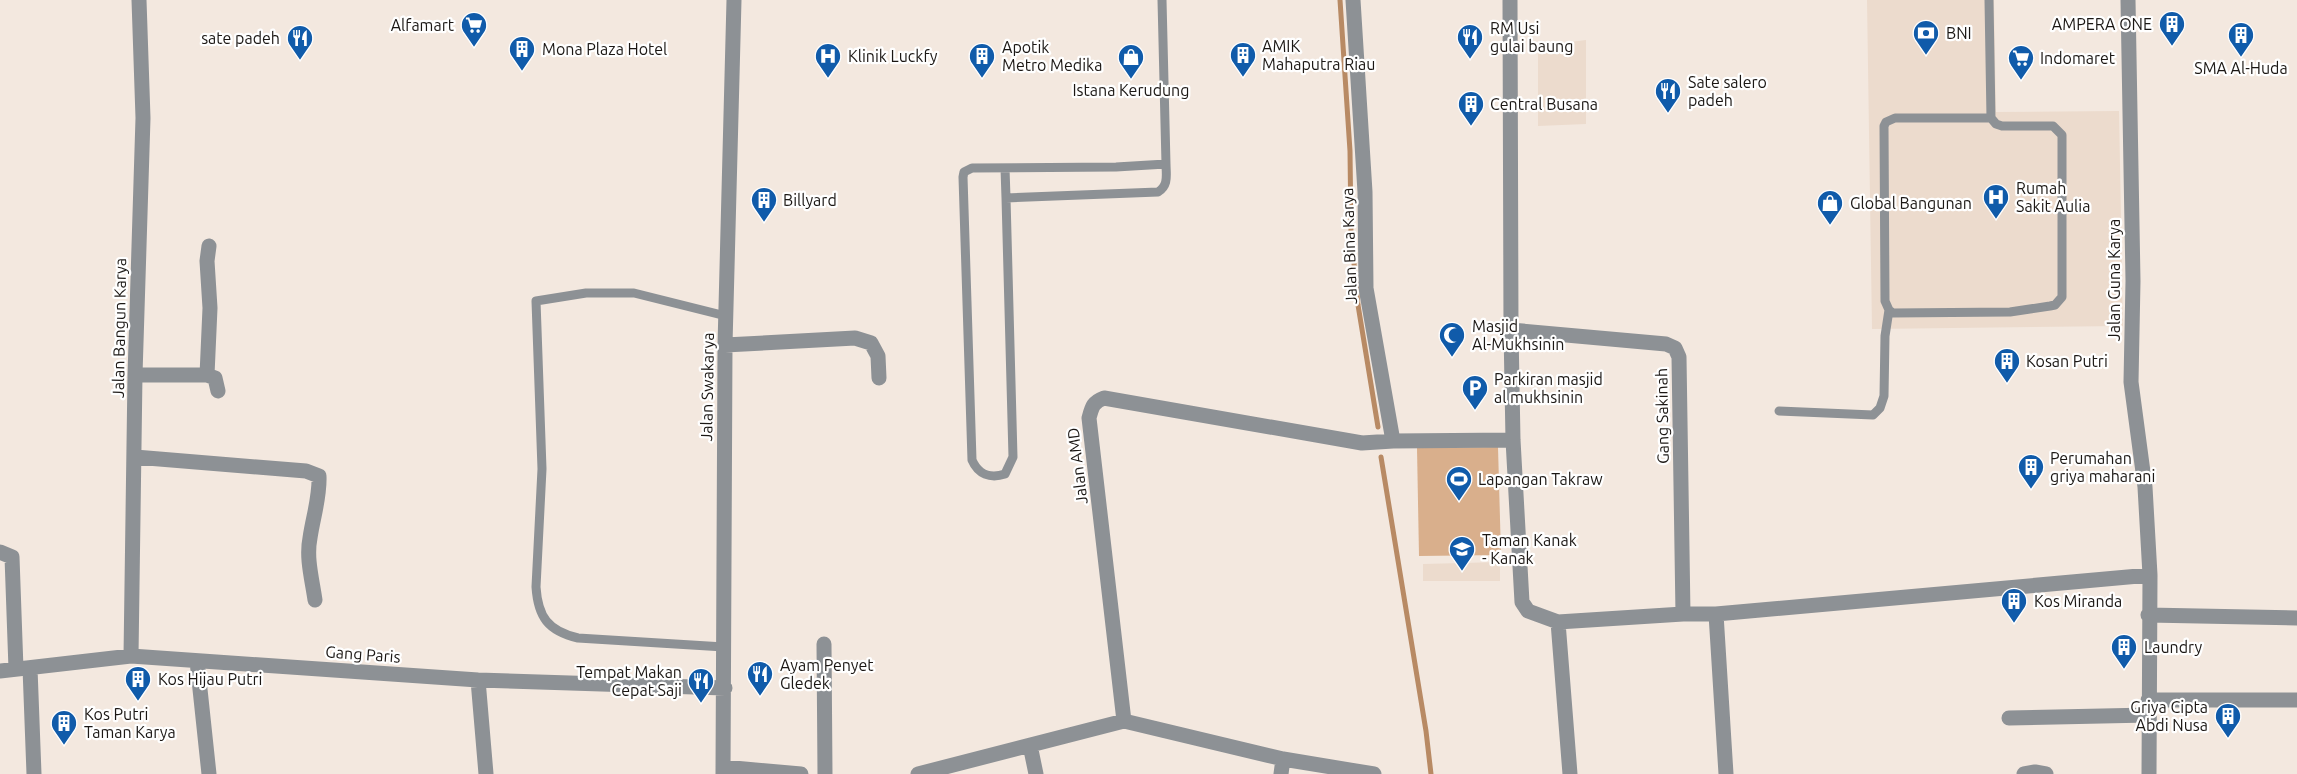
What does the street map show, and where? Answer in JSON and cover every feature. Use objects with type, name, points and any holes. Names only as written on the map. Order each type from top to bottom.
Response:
[{"type":"street","name":"Jalan Bangun Karya","points":[[131,656],[135,375],[143,118],[139,0]]},
{"type":"street","name":"Jalan Swakarya","points":[[723,770],[725,345],[734,0]]},
{"type":"street","name":"Jalan Bina Karya","points":[[1353,0],[1365,192],[1366,288],[1393,441]]},
{"type":"street","points":[[1510,0],[1511,330],[1514,440],[1522,602],[1528,611],[1558,622],[1716,614],[2150,575]]},
{"type":"street","name":"Jalan Guna Karya","points":[[2128,0],[2133,281],[2131,382],[2145,487],[2150,575],[2149,774]]},
{"type":"street","points":[[207,375],[210,308],[207,261],[209,246]]},
{"type":"street","name":"Gang Sakinah","points":[[1511,330],[1666,344],[1675,348],[1679,357],[1683,614]]},
{"type":"street","points":[[725,345],[855,338],[871,343],[878,356],[879,378]]},
{"type":"street","points":[[135,375],[207,375],[215,378],[218,391]]},
{"type":"street","name":"Jalan AMD","points":[[1124,721],[1089,418],[1092,406],[1097,400],[1104,398],[1362,443],[1393,441]]},
{"type":"street","points":[[1393,441],[1514,440]]},
{"type":"street","points":[[135,457],[306,471],[318,476],[319,486],[309,539],[309,560],[315,600]]},
{"type":"street","points":[[0,552],[12,557],[34,774]]},
{"type":"street","points":[[1716,614],[1726,774]]},
{"type":"street","points":[[2148,615],[2297,618]]},
{"type":"street","points":[[1558,622],[1570,774]]},
{"type":"street","points":[[824,644],[825,774]]},
{"type":"street","name":"Gang Paris","points":[[0,671],[131,656],[478,680],[725,688]]},
{"type":"street","points":[[197,661],[208,774]]},
{"type":"street","points":[[478,680],[486,774]]},
{"type":"street","points":[[2009,718],[2297,700]]},
{"type":"street","points":[[918,774],[1124,721],[1282,766],[1374,774]]},
{"type":"street","points":[[1030,745],[1035,774]]},
{"type":"street","points":[[723,770],[801,774]]},
{"type":"street","points":[[2024,774],[2035,772],[2046,774]]},
{"type":"lane","points":[[1006,198],[1158,192],[1164,189],[1167,182],[1162,0]]},
{"type":"lane","points":[[1889,310],[1898,313],[2010,312],[2050,306],[2060,301],[2063,291],[2063,140],[2059,129],[2054,126],[2002,126],[1996,124],[1991,118],[1989,0]]},
{"type":"lane","points":[[1779,411],[1873,415],[1881,408],[1884,396],[1885,336],[1889,310],[1885,301],[1884,126],[1886,122],[1895,118],[1991,118]]},
{"type":"lane","points":[[1005,168],[1013,457],[1005,474],[996,477],[976,470],[972,460],[964,172],[972,168],[1005,168],[1116,168],[1166,164]]},
{"type":"lane","points":[[724,648],[578,638],[564,635],[552,627],[541,614],[537,606],[536,587],[542,469],[536,301],[586,293],[634,293],[726,316]]},
{"type":"shaded area","name":"Rumah Sakit Aulia","points":[[1867,0],[1994,0],[1996,112],[2119,111],[2123,326],[1872,329]]},
{"type":"shaded area","points":[[1586,40],[1586,124],[1538,126],[1538,46]]},
{"type":"shaded area","name":"Lapangan Takraw","points":[[1498,447],[1501,555],[1419,556],[1417,448]]},
{"type":"shaded area","name":"Taman Kanak - Kanak","points":[[1500,562],[1500,581],[1423,581],[1423,564]]},
{"type":"waterway","points":[[1340,0],[1350,151],[1351,233],[1358,305],[1378,427]]},
{"type":"waterway","points":[[1381,457],[1431,774]]},
{"type":"place","name":"AMPERA ONE","points":[[2172,47]]},
{"type":"place","name":"Alfamart","points":[[474,48]]},
{"type":"place","name":"BNI","points":[[1926,56]]},
{"type":"place","name":"SMA Al-Huda","points":[[2241,58]]},
{"type":"place","name":"RM Usi gulai baung","points":[[1470,60]]},
{"type":"place","name":"sate padeh","points":[[300,61]]},
{"type":"place","name":"Mona Plaza Hotel","points":[[522,72]]},
{"type":"place","name":"AMIK Mahaputra Riau","points":[[1243,78]]},
{"type":"place","name":"Klinik Luckfy","points":[[828,79]]},
{"type":"place","name":"Apotik Metro Medika","points":[[982,79]]},
{"type":"place","name":"Istana Kerudung","points":[[1131,80]]},
{"type":"place","name":"Indomaret","points":[[2021,81]]},
{"type":"place","name":"Sate salero padeh","points":[[1668,114]]},
{"type":"place","name":"Central Busana","points":[[1471,127]]},
{"type":"place","name":"Rumah Sakit Aulia","points":[[1996,220]]},
{"type":"place","name":"Billyard","points":[[764,223]]},
{"type":"place","name":"Global Bangunan","points":[[1830,226]]},
{"type":"place","name":"Masjid Al-Mukhsinin","points":[[1452,358]]},
{"type":"place","name":"Kosan Putri","points":[[2007,384]]},
{"type":"place","name":"Parkiran masjid al mukhsinin","points":[[1475,411]]},
{"type":"place","name":"Perumahan griya maharani","points":[[2031,490]]},
{"type":"place","name":"Lapangan Takraw","points":[[1459,502]]},
{"type":"place","name":"Taman Kanak - Kanak","points":[[1462,572]]},
{"type":"place","name":"Kos Miranda","points":[[2014,624]]},
{"type":"place","name":"Laundry","points":[[2124,670]]},
{"type":"place","name":"Ayam Penyet Gledek","points":[[760,697]]},
{"type":"place","name":"Kos Hijau Putri","points":[[138,702]]},
{"type":"place","name":"Tempat Makan Cepat Saji","points":[[701,704]]},
{"type":"place","name":"Griya Cipta Abdi Nusa","points":[[2228,739]]},
{"type":"place","name":"Kos Putri Taman Karya","points":[[64,746]]}]
